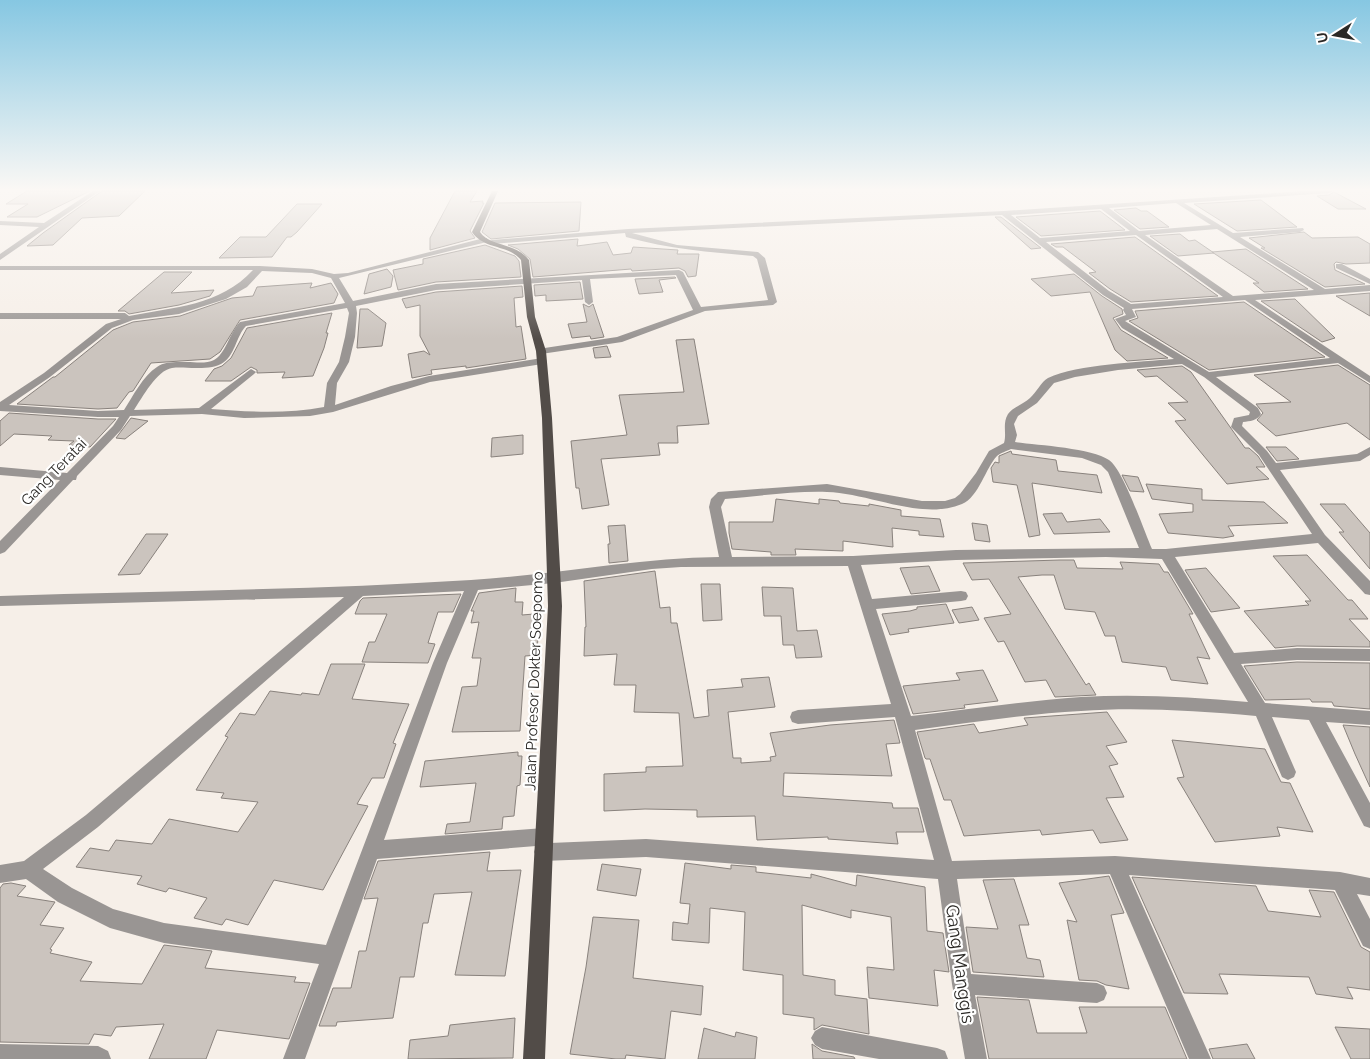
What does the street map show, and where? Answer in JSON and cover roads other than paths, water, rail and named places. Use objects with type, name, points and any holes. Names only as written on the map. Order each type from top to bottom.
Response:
[{"type":"main road","name":"Jalan Profesor Dokter Soepomo","points":[[488,241],[511,248],[522,256],[531,317],[542,356],[547,418],[554,578],[552,703],[543,845],[534,1059]]},
{"type":"street","points":[[0,258],[25,240]]},
{"type":"street","points":[[0,268],[260,268],[312,271],[334,276],[362,272],[496,240]]},
{"type":"street","points":[[0,408],[127,414],[202,411],[244,415],[295,414],[329,410],[429,379],[619,340],[646,328],[698,311],[772,302],[761,258],[749,252],[694,249],[647,240]]},
{"type":"street","points":[[1042,240],[1106,293],[1129,307],[1370,288]]},
{"type":"street","points":[[1146,240],[1204,278],[1233,300]]},
{"type":"street","points":[[1242,240],[1322,291]]},
{"type":"street","points":[[1339,266],[1370,282]]},
{"type":"street","points":[[0,316],[145,315],[176,312],[223,297],[244,285],[260,268]]},
{"type":"street","name":"Gang Teratai","points":[[0,549],[72,477],[127,414],[145,386],[160,369],[170,366],[218,362],[224,357],[237,330],[244,324],[351,305],[436,287],[679,272],[698,311]]},
{"type":"street","points":[[329,410],[332,383],[344,362],[350,338],[353,313],[351,305],[334,276]]},
{"type":"street","points":[[586,277],[589,302]]},
{"type":"street","points":[[1248,299],[1370,380]]},
{"type":"street","points":[[1129,307],[1126,310],[1132,317],[1119,319],[1121,322],[1143,338],[1208,375],[1254,410],[1256,414],[1238,420],[1236,427],[1263,453],[1321,538],[1370,590]]},
{"type":"street","points":[[0,408],[47,375],[109,326],[145,315]]},
{"type":"street","points":[[1208,375],[1338,360]]},
{"type":"street","points":[[1009,445],[1012,435],[1009,424],[1013,414],[1033,401],[1050,382],[1074,374],[1118,366],[1184,361]]},
{"type":"street","points":[[202,411],[251,372]]},
{"type":"street","points":[[726,561],[715,507],[717,499],[722,495],[827,488],[922,505],[945,505],[964,498],[981,475],[993,453],[1009,445],[1084,455],[1107,463],[1147,552]]},
{"type":"street","points":[[1273,467],[1360,457],[1370,450]]},
{"type":"street","points":[[0,471],[72,477]]},
{"type":"street","points":[[0,601],[360,591],[473,585],[554,578],[652,564],[726,561],[854,561],[956,555],[1147,552],[1166,554],[1219,547],[1321,538]]},
{"type":"street","points":[[1166,554],[1261,710],[1288,772]]},
{"type":"street","name":"Gang Manggis","points":[[854,561],[903,717],[946,870],[962,984],[976,1059]]},
{"type":"street","points":[[294,1059],[440,663],[473,585]]},
{"type":"street","points":[[0,874],[28,869],[92,821],[360,591]]},
{"type":"street","points":[[867,605],[961,596]]},
{"type":"street","points":[[1230,659],[1297,654],[1370,655]]},
{"type":"street","points":[[798,718],[903,717],[1106,703],[1174,704],[1370,718]]},
{"type":"street","points":[[1314,714],[1370,820]]},
{"type":"street","points":[[372,850],[543,845],[646,848],[946,870],[1115,865],[1340,881],[1370,887]]},
{"type":"street","points":[[1115,865],[1200,1059]]},
{"type":"street","points":[[28,869],[65,895],[110,918],[164,933],[331,956]]},
{"type":"street","points":[[1340,881],[1370,939]]},
{"type":"street","points":[[962,984],[1097,993]]},
{"type":"street","points":[[822,1038],[937,1059]]},
{"type":"street","points":[[0,1055],[90,1056],[100,1059]]}]
